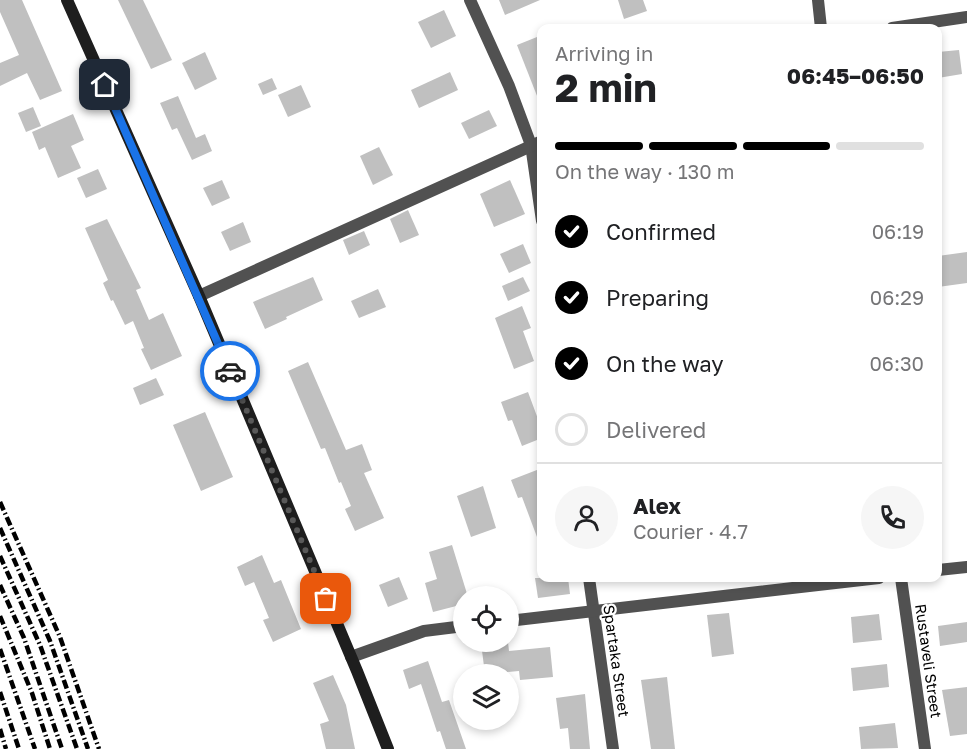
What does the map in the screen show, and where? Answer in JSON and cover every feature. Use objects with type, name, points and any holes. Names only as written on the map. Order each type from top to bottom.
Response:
[{"type":"main road","points":[[68,0],[199,296],[351,657],[387,749]]},
{"type":"street","points":[[199,296],[536,143],[508,87],[470,0]]},
{"type":"street","points":[[818,0],[821,24]]},
{"type":"street","points":[[919,24],[967,17]]},
{"type":"street","points":[[942,570],[967,567]]},
{"type":"street","name":"Spartaka Street","points":[[590,582],[612,749]]},
{"type":"street","points":[[519,620],[845,582]]},
{"type":"street","name":"Rustaveli Street","points":[[902,582],[925,749]]},
{"type":"street","points":[[351,657],[424,631],[453,627]]},
{"type":"building","points":[[0,0],[22,0],[62,91],[40,100],[27,73],[0,86],[0,63],[19,55],[0,12]]},
{"type":"building","points":[[118,0],[143,0],[172,60],[151,69]]},
{"type":"building","points":[[499,0],[540,0],[505,15]]},
{"type":"building","points":[[618,0],[643,0],[647,11],[624,19]]},
{"type":"building","points":[[444,10],[456,36],[431,48],[418,22]]},
{"type":"building","points":[[537,37],[537,96],[517,45]]},
{"type":"building","points":[[959,50],[962,74],[942,77],[942,52]]},
{"type":"building","points":[[205,52],[217,79],[195,90],[182,63]]},
{"type":"building","points":[[450,72],[458,90],[419,108],[411,90]]},
{"type":"building","points":[[272,78],[277,89],[263,95],[258,84]]},
{"type":"building","points":[[301,85],[311,107],[288,117],[278,95]]},
{"type":"building","points":[[178,96],[196,138],[205,134],[212,151],[192,160],[177,128],[172,130],[160,103]]},
{"type":"building","points":[[33,107],[41,126],[26,132],[18,113]]},
{"type":"building","points":[[489,110],[497,126],[469,139],[461,123]]},
{"type":"building","points":[[73,114],[84,140],[71,146],[81,168],[58,178],[45,147],[39,150],[32,132]]},
{"type":"building","points":[[379,147],[393,175],[373,185],[360,156]]},
{"type":"building","points":[[98,169],[107,189],[86,198],[77,178]]},
{"type":"building","points":[[222,180],[230,198],[212,206],[203,188]]},
{"type":"building","points":[[510,180],[525,214],[494,227],[480,194]]},
{"type":"building","points":[[408,210],[419,235],[400,243],[390,219]]},
{"type":"building","points":[[107,219],[141,288],[136,290],[149,320],[163,313],[182,356],[151,370],[141,349],[144,348],[133,321],[125,325],[113,300],[111,301],[103,283],[108,280],[85,228]]},
{"type":"building","points":[[243,222],[251,242],[230,251],[221,232]]},
{"type":"building","points":[[364,231],[370,245],[349,255],[343,240]]},
{"type":"building","points":[[523,244],[531,263],[509,273],[500,254]]},
{"type":"building","points":[[967,252],[967,283],[942,286],[942,255]]},
{"type":"building","points":[[313,277],[323,300],[265,329],[253,302]]},
{"type":"building","points":[[523,277],[530,291],[508,301],[502,286]]},
{"type":"building","points":[[378,289],[386,307],[359,318],[351,301]]},
{"type":"building","points":[[522,306],[531,328],[523,331],[534,361],[514,369],[495,318]]},
{"type":"building","points":[[308,362],[346,450],[362,444],[372,470],[364,473],[384,518],[355,531],[345,509],[351,506],[341,482],[339,483],[325,448],[321,449],[288,371]]},
{"type":"building","points":[[156,378],[164,395],[140,405],[133,388]]},
{"type":"building","points":[[528,392],[537,416],[537,440],[522,446],[512,420],[508,421],[501,402]]},
{"type":"building","points":[[205,412],[233,477],[201,491],[173,425]]},
{"type":"building","points":[[537,470],[537,537],[522,497],[518,498],[511,480]]},
{"type":"building","points":[[483,486],[496,528],[471,537],[457,496]]},
{"type":"building","points":[[452,545],[465,586],[453,586],[453,607],[433,612],[425,583],[437,579],[429,552]]},
{"type":"building","points":[[262,555],[274,583],[281,580],[301,629],[273,642],[263,620],[269,618],[254,582],[245,586],[237,567]]},
{"type":"building","points":[[399,577],[408,599],[388,607],[379,585]]},
{"type":"building","points":[[535,578],[537,582],[568,582],[570,594],[538,598]]},
{"type":"building","points":[[729,613],[734,654],[712,657],[707,615]]},
{"type":"building","points":[[879,614],[882,640],[853,643],[851,617]]},
{"type":"building","points":[[967,622],[967,642],[940,646],[938,626]]},
{"type":"building","points":[[550,647],[553,677],[520,680],[519,664],[484,664],[482,652],[519,652],[519,650]]},
{"type":"building","points":[[428,661],[442,702],[449,700],[453,712],[453,730],[459,730],[466,749],[446,749],[440,731],[437,732],[421,684],[409,689],[403,670]]},
{"type":"building","points":[[887,664],[889,687],[853,691],[851,668]]},
{"type":"building","points":[[333,675],[346,705],[355,749],[326,749],[320,724],[329,721],[313,683]]},
{"type":"building","points":[[667,677],[675,749],[651,749],[641,680]]},
{"type":"building","points":[[967,687],[967,734],[950,736],[942,690]]},
{"type":"building","points":[[585,694],[590,749],[570,749],[568,728],[560,729],[556,698]]},
{"type":"building","points":[[895,723],[898,748],[861,749],[859,727]]},
{"type":"railway","points":[[0,502],[60,637],[99,749]]},
{"type":"railway","points":[[0,528],[50,641],[88,749]]},
{"type":"railway","points":[[0,556],[40,645],[77,749]]},
{"type":"railway","points":[[0,585],[24,638],[62,749]]},
{"type":"railway","points":[[0,616],[32,693],[50,749]]},
{"type":"railway","points":[[0,649],[35,749]]},
{"type":"railway","points":[[0,692],[19,749]]},
{"type":"railway","points":[[0,729],[6,749]]},
{"type":"way so far","points":[[230,371],[326,599]]},
{"type":"route","points":[[105,85],[230,371]]}]
